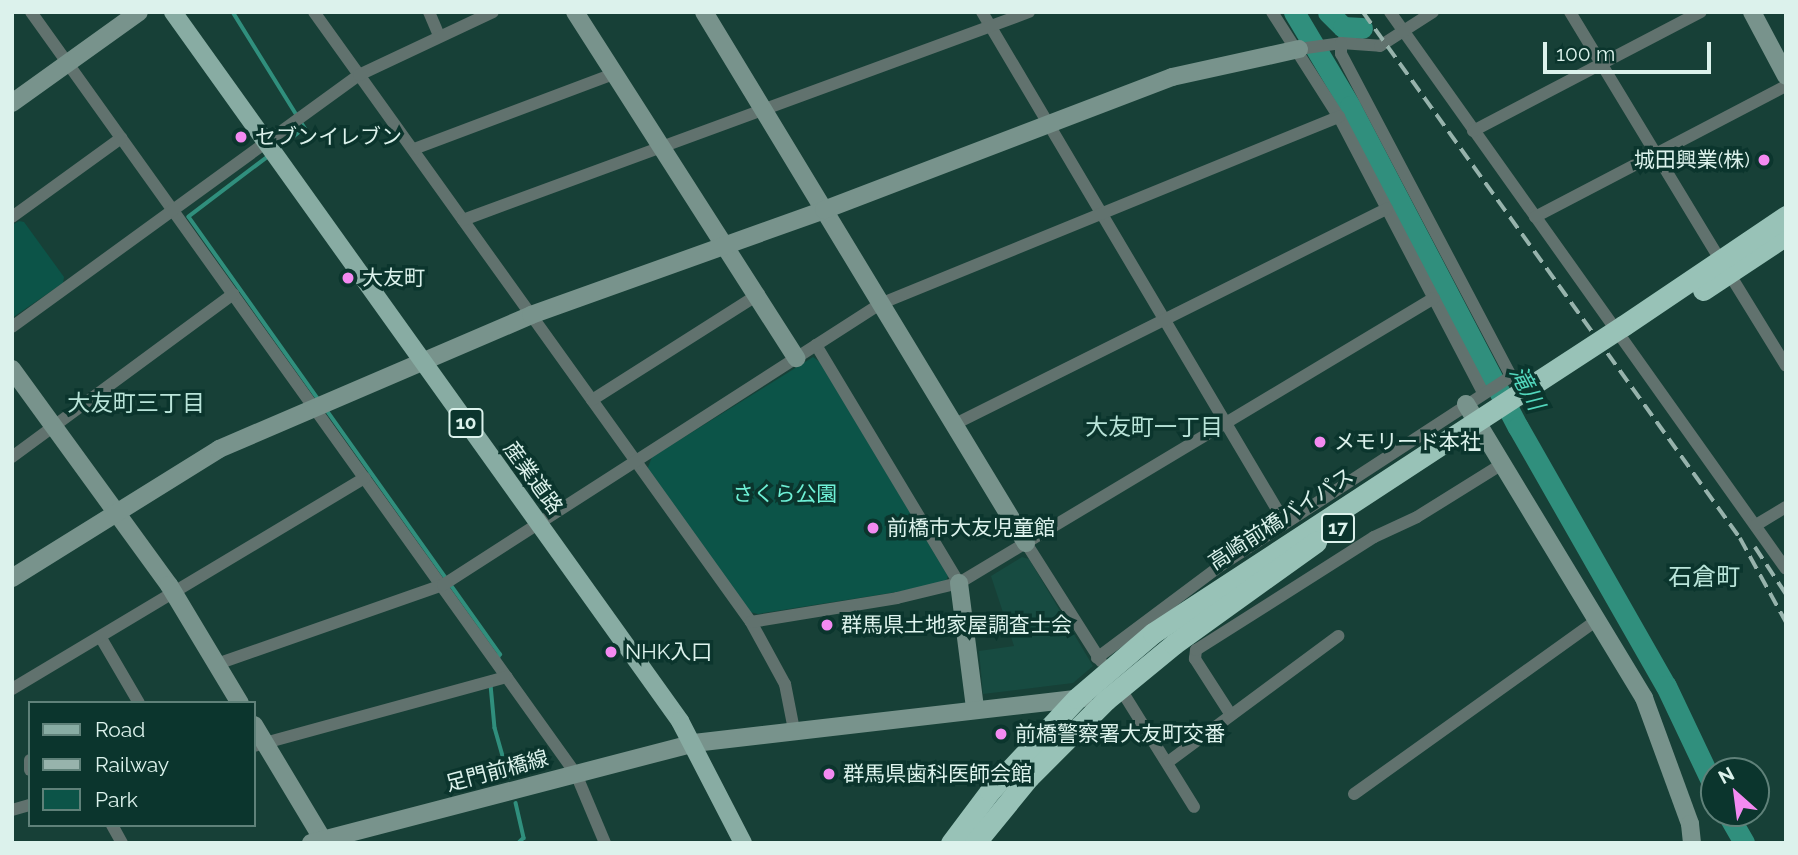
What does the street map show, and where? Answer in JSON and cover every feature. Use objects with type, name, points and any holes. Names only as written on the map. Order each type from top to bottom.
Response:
[{"type":"highway","name":"高崎前橋バイパス","points":[[1627,332],[1786,216]]},
{"type":"highway","name":"高崎前橋バイパス","points":[[951,843],[990,791],[1077,698],[1103,663],[1627,332],[1786,235]]},
{"type":"highway","name":"高崎前橋バイパス","points":[[975,843],[1029,777],[1113,694],[1305,550],[1455,443]]},
{"type":"main road","name":"産業道路","points":[[173,12],[694,743],[743,843]]},
{"type":"street","points":[[32,12],[576,774],[605,843]]},
{"type":"street","points":[[12,103],[139,12]]},
{"type":"street","points":[[314,12],[751,622],[785,684],[794,730]]},
{"type":"street","points":[[429,12],[439,35]]},
{"type":"street","points":[[12,327],[267,145],[359,75],[439,35],[493,12]]},
{"type":"street","points":[[576,12],[759,294],[796,358]]},
{"type":"street","points":[[982,12],[1285,523]]},
{"type":"street","points":[[463,220],[1029,12]]},
{"type":"street","points":[[1272,12],[1301,49],[1485,391]]},
{"type":"street","points":[[1390,12],[1786,569]]},
{"type":"street","points":[[12,578],[219,449],[313,405],[531,315],[824,210],[1172,77],[1335,43],[1372,48],[1433,12]]},
{"type":"street","points":[[1570,12],[1715,251]]},
{"type":"street","points":[[1473,131],[1701,12]]},
{"type":"street","points":[[1752,12],[1786,76]]},
{"type":"street","points":[[710,14],[764,111],[953,425],[1103,663],[1146,618],[1285,523],[1511,376],[1335,43]]},
{"type":"street","points":[[414,149],[614,74]]},
{"type":"street","points":[[1535,217],[1786,86]]},
{"type":"street","points":[[217,664],[443,585],[540,526],[634,460],[880,304],[1339,117]]},
{"type":"street","points":[[12,217],[121,138]]},
{"type":"street","points":[[953,425],[1387,209]]},
{"type":"street","points":[[1735,283],[1786,366]]},
{"type":"street","points":[[12,457],[233,293]]},
{"type":"street","points":[[592,400],[759,294]]},
{"type":"street","points":[[751,622],[897,598],[958,583],[1434,298]]},
{"type":"street","points":[[816,345],[958,583],[975,708]]},
{"type":"street","points":[[12,369],[174,593],[239,701]]},
{"type":"street","points":[[1466,404],[1656,724],[1693,833],[1692,843]]},
{"type":"street","points":[[1231,715],[1195,659],[1196,650],[1374,537],[1417,517],[1502,464]]},
{"type":"street","points":[[12,688],[101,638],[365,478]]},
{"type":"street","points":[[1756,526],[1786,507]]},
{"type":"street","points":[[1354,794],[1596,621]]},
{"type":"street","points":[[1168,762],[1338,636]]},
{"type":"street","points":[[101,638],[134,701]]},
{"type":"street","points":[[320,842],[259,744],[508,677]]},
{"type":"street","points":[[1113,694],[1168,762],[1194,807]]},
{"type":"street","name":"足門前橋線","points":[[320,842],[694,743],[975,708],[1113,694]]},
{"type":"street","points":[[113,827],[122,843]]},
{"type":"shaded area","points":[[1022,557],[1029,559],[1093,666],[1073,683],[983,694],[979,651],[1014,646],[991,576]]},
{"type":"green space","points":[[19,221],[24,222],[64,277],[63,283],[12,318],[12,225]]},
{"type":"green space","name":"さくら公園","points":[[813,357],[820,362],[948,576],[946,581],[903,591],[758,614],[750,612],[647,470],[652,457]]},
{"type":"waterway","points":[[233,12],[305,128],[277,151]]},
{"type":"waterway","name":"滝川","points":[[1294,12],[1350,106],[1518,427],[1666,686],[1700,758]]},
{"type":"waterway","points":[[1328,12],[1343,27],[1362,28]]},
{"type":"waterway","points":[[268,157],[189,217],[319,400]]},
{"type":"waterway","points":[[326,409],[500,654],[498,660]]},
{"type":"waterway","points":[[491,685],[495,728],[509,777]]},
{"type":"waterway","points":[[516,803],[524,838],[519,843]]},
{"type":"waterway","name":"滝川","points":[[1735,827],[1744,843]]},
{"type":"railway","points":[[1363,12],[1740,538],[1786,622]]},
{"type":"railway","points":[[1755,547],[1786,594]]},
{"type":"place","name":"セブンイレブン","points":[[241,137]]},
{"type":"place","name":"城田興業(株)","points":[[1764,160]]},
{"type":"place","name":"大友町","points":[[348,278]]},
{"type":"place","name":"メモリード本社","points":[[1320,442]]},
{"type":"place","name":"前橋市大友児童館","points":[[873,528]]},
{"type":"place","name":"群馬県土地家屋調査士会","points":[[827,625]]},
{"type":"place","name":"NHK入口","points":[[611,652]]},
{"type":"place","name":"前橋警察署大友町交番","points":[[1001,734]]},
{"type":"place","name":"群馬県歯科医師会館","points":[[829,774]]},
{"type":"district","name":"大友町三丁目","points":[[136,403]]},
{"type":"district","name":"大友町一丁目","points":[[1154,427]]},
{"type":"district","name":"石倉町","points":[[1704,577]]}]
